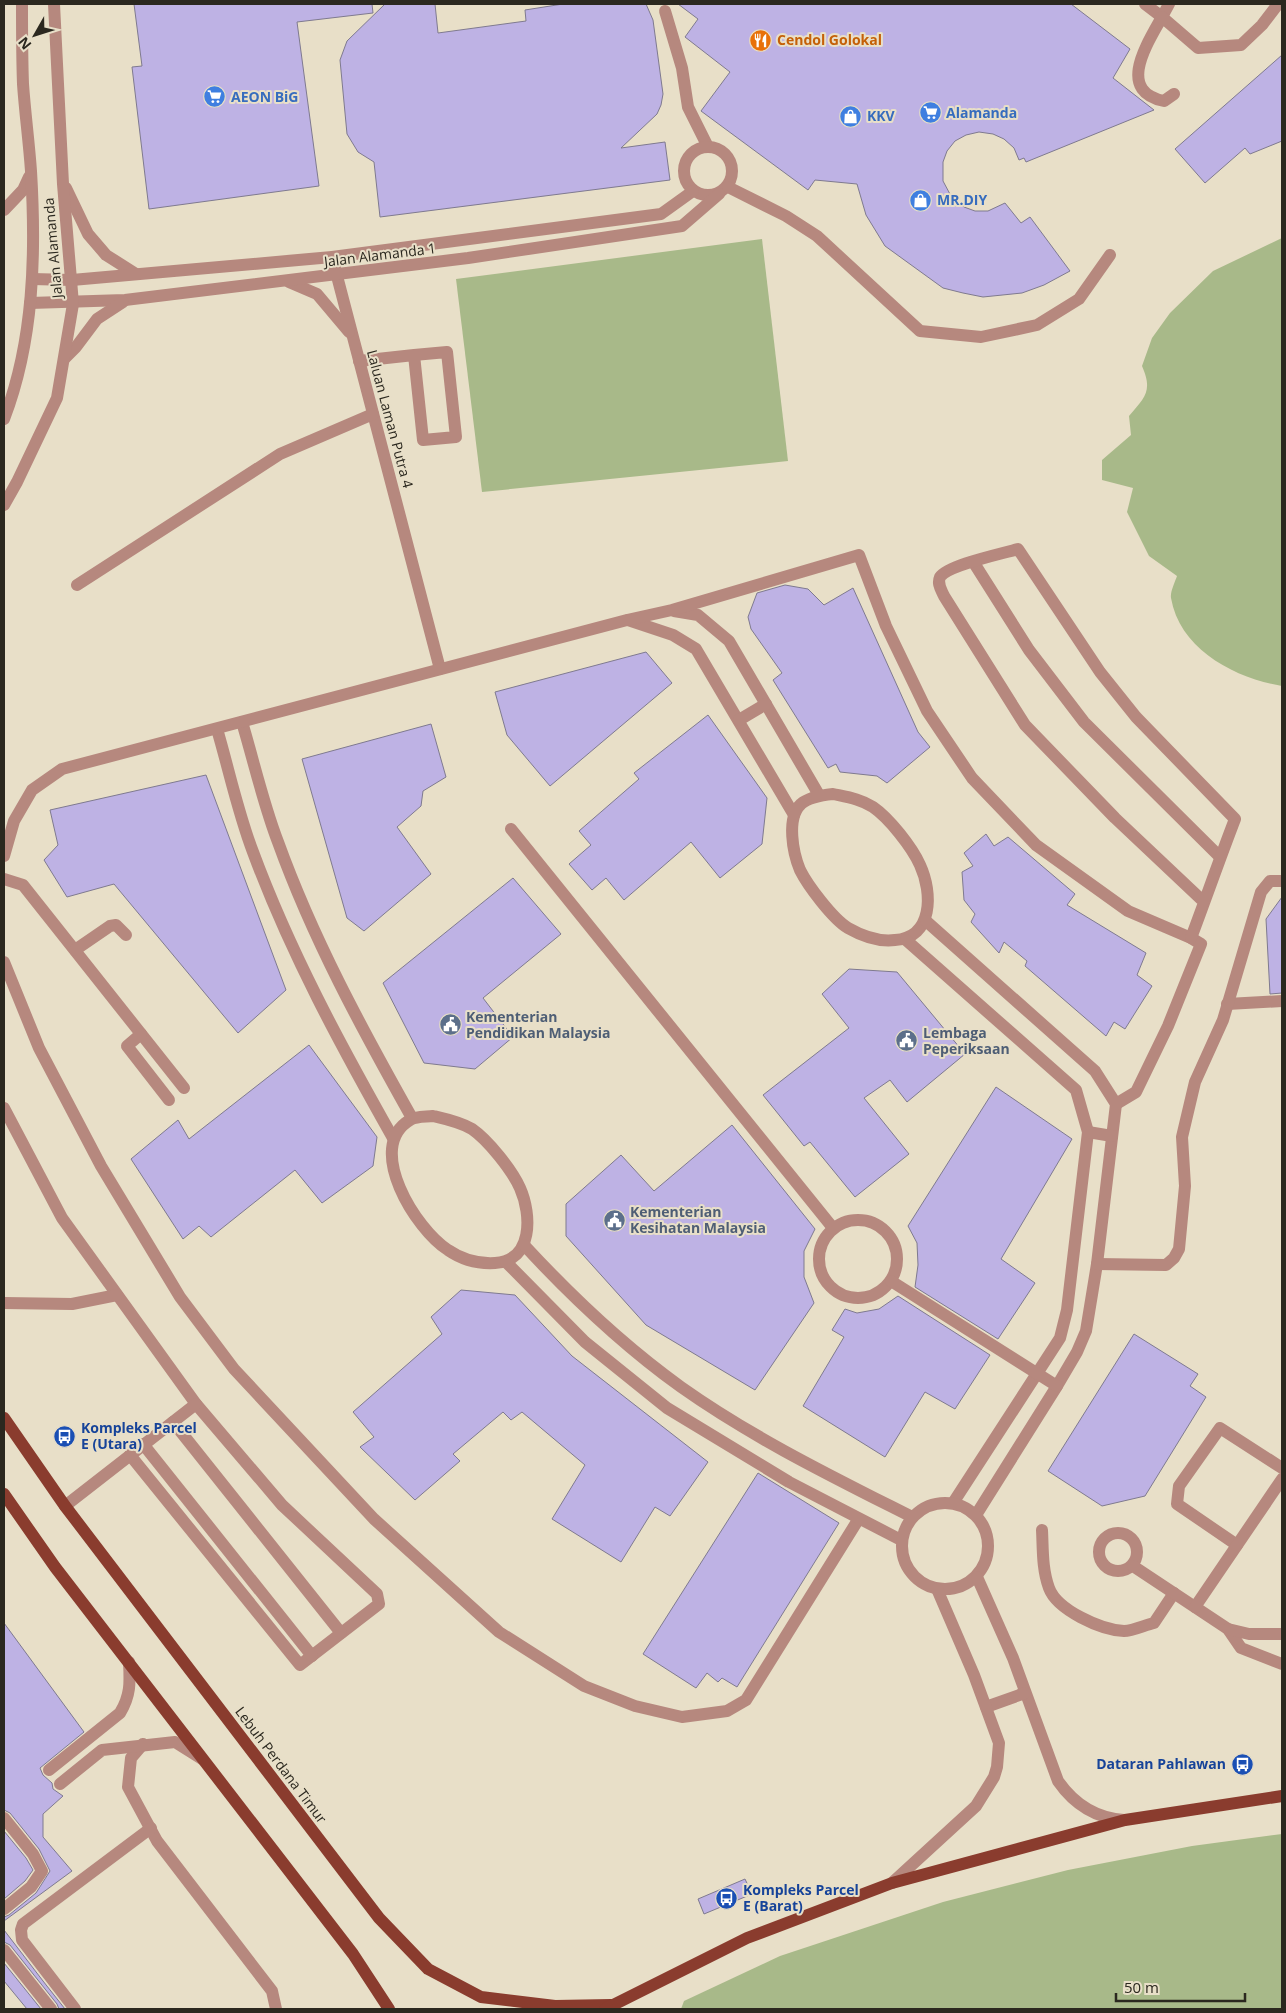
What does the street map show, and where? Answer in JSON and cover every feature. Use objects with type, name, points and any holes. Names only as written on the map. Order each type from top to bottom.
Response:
[{"type":"main road","name":"Lebuh Perdana Timur","points":[[4,1418],[65,1506],[379,1918],[428,1969],[481,1997],[556,2006],[608,2007]]},
{"type":"main road","points":[[4,1494],[55,1567],[353,1954],[389,2009]]},
{"type":"main road","points":[[608,2007],[747,1938],[892,1883],[1125,1820],[1282,1796]]},
{"type":"street","name":"Jalan Alamanda","points":[[4,419],[16,387],[30,303],[32,279],[31,173],[23,84],[22,4]]},
{"type":"street","name":"Jalan Alamanda","points":[[4,505],[57,398],[73,304],[63,184],[54,4]]},
{"type":"street","points":[[1145,4],[1198,48],[1241,45],[1262,25],[1278,4]]},
{"type":"street","points":[[1169,4],[1144,51],[1138,80],[1141,90],[1150,98],[1164,101],[1174,94]]},
{"type":"street","points":[[665,11],[682,68],[688,107],[708,147]]},
{"type":"street","points":[[708,147],[719,148],[728,156],[732,166],[733,177],[724,190],[706,196],[693,191],[686,181],[684,170],[688,158],[696,150],[708,147]]},
{"type":"street","points":[[4,210],[23,190],[31,173]]},
{"type":"street","points":[[63,184],[88,234],[106,255],[136,274]]},
{"type":"street","points":[[724,190],[786,216],[817,236],[920,331],[981,337],[1037,325],[1079,299],[1110,255]]},
{"type":"street","name":"Jalan Alamanda 1","points":[[30,303],[73,304],[125,300],[288,281],[682,226],[724,190]]},
{"type":"street","name":"Jalan Alamanda 1","points":[[32,279],[72,280],[332,257],[661,214],[693,191]]},
{"type":"street","name":"Laluan Laman Putra 4","points":[[332,257],[440,669]]},
{"type":"street","points":[[288,281],[317,294],[337,316],[353,338]]},
{"type":"street","points":[[64,358],[76,347],[97,319],[125,300]]},
{"type":"street","points":[[359,361],[414,355],[447,352],[456,437],[423,440],[414,355]]},
{"type":"street","points":[[77,585],[280,454],[373,414]]},
{"type":"street","points":[[1191,938],[1235,819],[1136,717],[1100,672],[1018,549],[949,568],[940,577],[938,584],[997,684],[1019,717],[1046,749],[1095,799],[1204,902]]},
{"type":"street","points":[[4,856],[14,821],[32,790],[62,769],[627,620],[672,610],[859,555],[886,626],[927,711],[972,778],[1036,845],[1128,911],[1191,938],[1200,944],[1168,1026],[1136,1092],[1116,1104]]},
{"type":"street","points":[[974,562],[1030,650],[1084,722],[1220,857]]},
{"type":"street","points":[[672,610],[698,615],[729,641],[819,795]]},
{"type":"street","points":[[627,620],[673,635],[696,649],[794,815]]},
{"type":"street","points":[[739,720],[766,704]]},
{"type":"street","points":[[242,722],[277,841],[319,941],[369,1042],[412,1118]]},
{"type":"street","points":[[216,729],[253,852],[294,952],[345,1052],[394,1138]]},
{"type":"street","points":[[833,794],[853,798],[872,806],[884,816],[914,854],[921,866],[928,903],[926,921],[918,932],[906,940],[886,941],[866,937],[848,928],[835,917],[800,870],[793,833],[794,815],[801,804],[819,795],[833,794]]},
{"type":"street","points":[[511,829],[833,1228]]},
{"type":"street","points":[[4,879],[23,885],[184,1088]]},
{"type":"street","points":[[1097,1264],[1166,1265],[1174,1258],[1179,1249],[1185,1186],[1182,1137],[1195,1082],[1223,1020],[1261,892],[1270,881],[1282,881]]},
{"type":"street","points":[[926,921],[1095,1071],[1116,1104],[1097,1264],[1086,1331],[1077,1352],[1057,1386],[976,1515]]},
{"type":"street","points":[[75,950],[110,926],[116,925],[126,935]]},
{"type":"street","points":[[906,940],[1076,1090],[1088,1132],[1067,1310],[1060,1338],[953,1503]]},
{"type":"street","points":[[4,962],[39,1048],[97,1158],[180,1297],[234,1369],[374,1519],[499,1632],[584,1686],[635,1706],[682,1717],[727,1711],[746,1700],[858,1520]]},
{"type":"street","points":[[1227,1004],[1282,1001]]},
{"type":"street","points":[[141,1034],[127,1046],[169,1100]]},
{"type":"street","points":[[4,1108],[62,1218],[196,1404],[282,1505],[377,1594],[379,1600],[376,1608],[300,1665],[130,1455]]},
{"type":"street","points":[[433,1116],[452,1120],[472,1129],[484,1139],[514,1176],[520,1189],[527,1226],[524,1245],[517,1255],[506,1262],[486,1264],[466,1259],[447,1250],[435,1240],[400,1192],[392,1155],[394,1138],[401,1126],[412,1118],[433,1116]]},
{"type":"street","points":[[1088,1132],[1112,1136]]},
{"type":"street","points":[[851,1220],[864,1220],[882,1226],[895,1245],[897,1263],[891,1281],[875,1294],[856,1298],[838,1293],[823,1276],[818,1258],[825,1236],[833,1228],[851,1220]]},
{"type":"street","points":[[524,1245],[599,1321],[681,1387],[798,1460],[912,1517]]},
{"type":"street","points":[[506,1262],[585,1342],[667,1408],[789,1482],[858,1520],[901,1540]]},
{"type":"street","points":[[891,1281],[1057,1386]]},
{"type":"street","points":[[4,1303],[72,1304],[117,1295]]},
{"type":"street","points":[[1063,1326],[1086,1331]]},
{"type":"street","points":[[65,1506],[196,1404]]},
{"type":"street","points":[[173,1422],[341,1633]]},
{"type":"street","points":[[1237,1545],[1177,1504],[1179,1486],[1220,1428],[1282,1468]]},
{"type":"street","points":[[143,1444],[312,1656]]},
{"type":"street","points":[[1195,1607],[1282,1479]]},
{"type":"street","points":[[938,1502],[953,1503],[976,1515],[987,1534],[988,1557],[977,1576],[958,1588],[937,1589],[917,1579],[904,1561],[901,1540],[912,1517],[924,1507],[938,1502]]},
{"type":"street","points":[[1042,1530],[1043,1562],[1049,1590],[1070,1612],[1095,1624],[1124,1631],[1154,1622],[1174,1593]]},
{"type":"street","points":[[1133,1566],[1228,1629],[1249,1634],[1282,1634]]},
{"type":"street","points":[[977,1576],[1012,1658],[1058,1780],[1068,1795],[1097,1815],[1125,1820]]},
{"type":"street","points":[[892,1883],[976,1806],[994,1777],[997,1767],[999,1743],[937,1589]]},
{"type":"street","points":[[1228,1629],[1241,1648],[1282,1664]]},
{"type":"street","points":[[49,1770],[120,1713],[128,1700],[130,1689],[128,1662]]},
{"type":"street","points":[[986,1707],[1025,1693]]},
{"type":"street","points":[[60,1784],[102,1750],[142,1744],[175,1742],[204,1760]]},
{"type":"street","points":[[142,1744],[131,1758],[128,1787],[151,1828],[272,1991],[276,2009]]},
{"type":"street","points":[[4,1818],[33,1854],[42,1871],[31,1887],[4,1909]]},
{"type":"street","points":[[76,2009],[22,1940],[21,1930],[23,1924],[151,1828]]},
{"type":"street","points":[[4,1950],[51,2009]]},
{"type":"green space","points":[[1282,238],[1282,686],[1246,676],[1229,668],[1198,647],[1186,633],[1176,616],[1171,598],[1177,576],[1149,556],[1127,512],[1133,488],[1102,480],[1102,460],[1131,435],[1129,416],[1143,398],[1147,388],[1142,366],[1152,338],[1170,313],[1213,271]]},
{"type":"green space","points":[[762,239],[788,461],[482,492],[456,279]]},
{"type":"green space","points":[[1282,1834],[1282,2009],[681,2009],[684,2001],[780,1956],[943,1902],[1068,1870],[1192,1846]]},
{"type":"building","points":[[134,4],[372,4],[373,13],[297,22],[319,186],[149,209],[132,67],[142,66]]},
{"type":"building","points":[[385,4],[435,4],[438,33],[526,21],[525,10],[563,4],[646,4],[653,20],[663,94],[657,114],[621,148],[665,142],[670,180],[380,217],[374,162],[358,152],[347,134],[340,60],[347,41]]},
{"type":"building","points":[[678,4],[1071,4],[1130,49],[1113,78],[1154,110],[1026,162],[1024,158],[1019,160],[1014,148],[1004,139],[993,134],[979,132],[966,135],[955,141],[947,151],[943,162],[943,181],[951,196],[964,207],[975,211],[988,211],[1005,203],[1021,223],[1030,217],[1070,271],[1044,285],[1022,293],[983,297],[963,293],[943,288],[885,246],[866,215],[857,184],[815,180],[808,190],[701,111],[730,72],[685,37],[698,19]]},
{"type":"building","points":[[1282,55],[1282,141],[1250,154],[1245,148],[1205,183],[1175,149]]},
{"type":"building","points":[[785,585],[808,589],[824,605],[853,588],[918,732],[930,747],[887,783],[877,776],[840,772],[836,764],[828,768],[773,680],[782,673],[751,629],[748,617],[757,593]]},
{"type":"building","points":[[646,652],[672,683],[550,786],[507,735],[495,692]]},
{"type":"building","points":[[708,715],[767,798],[762,844],[720,878],[691,842],[624,900],[606,878],[592,890],[569,864],[591,845],[579,831],[639,779],[634,773]]},
{"type":"building","points":[[431,724],[446,777],[423,791],[421,806],[397,827],[431,874],[364,931],[347,918],[302,759]]},
{"type":"building","points":[[206,775],[286,990],[238,1033],[114,884],[67,897],[44,860],[58,845],[50,810]]},
{"type":"building","points":[[986,834],[994,846],[1008,837],[1075,894],[1067,905],[1146,953],[1137,975],[1152,986],[1125,1029],[1114,1022],[1106,1036],[1025,966],[1027,961],[1004,942],[999,953],[971,922],[975,914],[964,900],[962,872],[973,866],[964,853]]},
{"type":"building","points":[[513,878],[561,934],[483,998],[513,1037],[475,1069],[424,1063],[383,983]]},
{"type":"building","points":[[1282,897],[1282,993],[1270,994],[1266,919]]},
{"type":"building","points":[[849,969],[897,972],[965,1054],[907,1102],[890,1080],[864,1098],[909,1154],[855,1197],[810,1142],[804,1146],[763,1095],[849,1028],[822,994]]},
{"type":"building","points":[[309,1045],[377,1137],[373,1166],[322,1203],[295,1170],[211,1237],[199,1226],[183,1239],[131,1159],[178,1120],[189,1139]]},
{"type":"building","points":[[996,1087],[1072,1139],[1001,1259],[1035,1283],[998,1339],[915,1287],[918,1265],[917,1243],[908,1226]]},
{"type":"building","points":[[732,1125],[815,1229],[804,1251],[804,1277],[814,1303],[755,1390],[646,1325],[566,1236],[566,1204],[621,1155],[654,1191]]},
{"type":"building","points":[[461,1290],[515,1295],[572,1356],[708,1462],[670,1516],[655,1507],[621,1562],[552,1519],[585,1465],[522,1412],[511,1420],[503,1412],[453,1454],[460,1461],[415,1500],[360,1447],[374,1437],[353,1412],[442,1334],[431,1317]]},
{"type":"building","points":[[898,1296],[990,1355],[955,1409],[925,1392],[885,1457],[803,1406],[844,1337],[832,1330],[845,1309],[857,1313],[879,1309]]},
{"type":"building","points":[[1134,1334],[1198,1374],[1190,1386],[1206,1397],[1145,1496],[1102,1506],[1048,1471]]},
{"type":"building","points":[[758,1473],[839,1523],[737,1687],[722,1678],[718,1682],[707,1673],[696,1688],[643,1654]]},
{"type":"building","points":[[4,1623],[84,1732],[40,1768],[43,1775],[52,1783],[53,1789],[63,1796],[43,1814],[43,1837],[72,1871],[4,1921],[4,1917],[36,1893],[50,1871],[39,1849],[10,1813],[4,1810]]},
{"type":"building","points":[[4,1831],[26,1858],[33,1870],[25,1881],[4,1899]]},
{"type":"building","points":[[745,1879],[752,1894],[704,1914],[698,1899]]},
{"type":"building","points":[[4,1930],[65,2009],[59,2009],[10,1945],[4,1942]]},
{"type":"building","points":[[4,1963],[41,2009],[27,2009],[4,1981]]},
{"type":"place","name":"Cendol Golokal","points":[[761,40]]},
{"type":"place","name":"AEON BiG","points":[[215,97]]},
{"type":"place","name":"Alamanda","points":[[930,113]]},
{"type":"place","name":"KKV","points":[[851,116]]},
{"type":"place","name":"MR.DIY","points":[[921,200]]},
{"type":"place","name":"Kementerian Pendidikan Malaysia","points":[[450,1025]]},
{"type":"place","name":"Lembaga Peperiksaan","points":[[907,1041]]},
{"type":"place","name":"Kementerian Kesihatan Malaysia","points":[[614,1220]]},
{"type":"place","name":"Kompleks Parcel E (Utara)","points":[[65,1436]]},
{"type":"place","name":"Dataran Pahlawan","points":[[1242,1764]]},
{"type":"place","name":"Kompleks Parcel E (Barat)","points":[[727,1898]]}]
